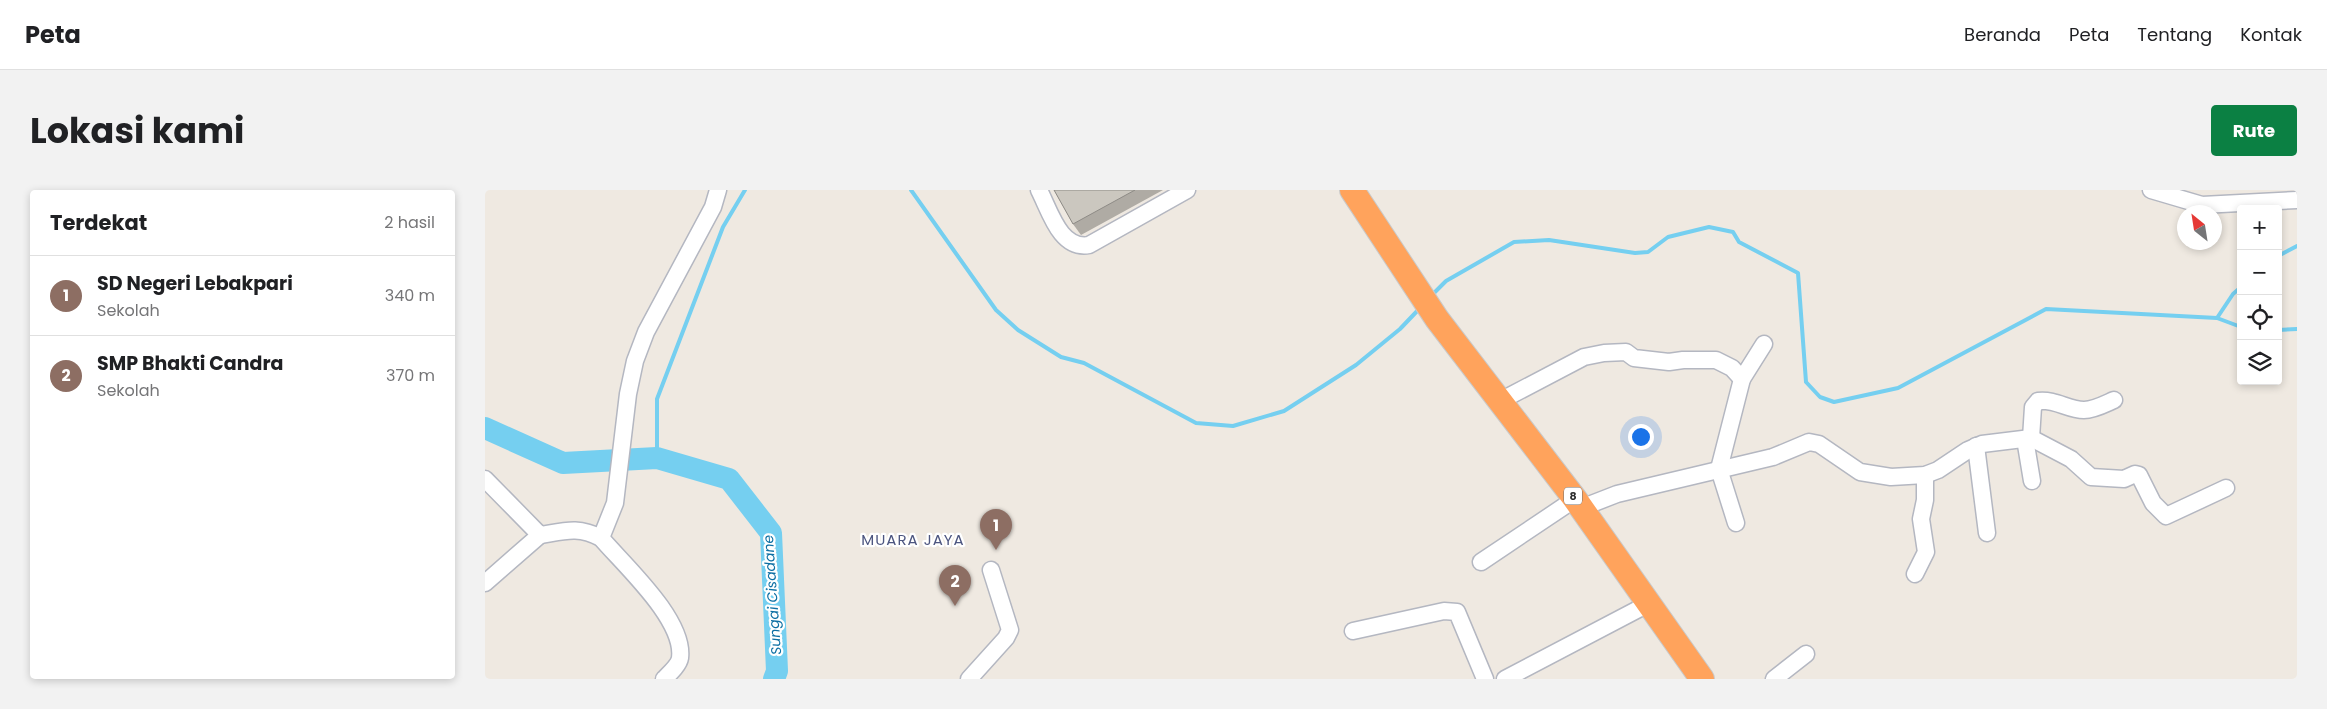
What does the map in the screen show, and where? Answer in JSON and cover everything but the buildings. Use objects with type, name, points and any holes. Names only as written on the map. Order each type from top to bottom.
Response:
[{"type":"highway","name":"8","points":[[1352,190],[1437,319],[1578,503],[1701,679]]},
{"type":"street","points":[[601,538],[615,503],[625,419],[635,361],[646,332],[713,207],[718,190]]},
{"type":"street","points":[[1039,190],[1064,238],[1071,244],[1079,247],[1089,245],[1187,190]]},
{"type":"street","points":[[2151,190],[2202,205],[2297,200]]},
{"type":"street","points":[[1736,523],[1719,469],[1742,379],[1763,344]]},
{"type":"street","points":[[1500,400],[1584,357],[1604,353],[1626,352],[1635,358],[1669,362],[1716,360],[1732,368],[1742,379]]},
{"type":"street","points":[[2031,481],[2029,438],[2033,407],[2038,401],[2053,400],[2077,409],[2087,410],[2114,400]]},
{"type":"street","points":[[1481,562],[1578,503],[1773,457],[1809,442],[1819,444],[1860,472],[1891,477],[1925,475],[1939,470],[1976,446],[2029,438],[2071,459],[2091,477],[2124,479],[2135,474],[2139,475],[2153,503],[2166,516],[2225,488]]},
{"type":"street","points":[[1976,446],[1987,533]]},
{"type":"street","points":[[1915,574],[1926,552],[1921,519],[1925,500],[1925,475]]},
{"type":"street","points":[[485,479],[540,535]]},
{"type":"street","points":[[485,583],[540,535],[574,529],[587,531],[601,538],[668,614],[680,643],[680,660],[664,679]]},
{"type":"street","points":[[969,679],[1006,638],[1009,630],[991,570]]},
{"type":"street","points":[[1505,679],[1648,604]]},
{"type":"street","points":[[1353,630],[1445,611],[1457,612],[1485,679]]},
{"type":"street","points":[[1774,679],[1806,654]]},
{"type":"waterway","points":[[657,458],[657,399],[723,227],[745,190]]},
{"type":"waterway","points":[[911,190],[996,310],[1018,330],[1061,357],[1084,363],[1196,423],[1233,426],[1284,411],[1356,365],[1400,329],[1420,308]]},
{"type":"waterway","points":[[1432,295],[1446,281],[1514,242],[1549,240],[1635,253],[1648,252],[1668,237],[1709,227],[1733,232],[1739,242],[1798,273],[1806,382],[1820,397],[1834,402],[1898,388],[2046,309],[2217,318],[2237,326]]},
{"type":"waterway","points":[[2282,254],[2297,246]]},
{"type":"waterway","points":[[2217,318],[2237,290]]},
{"type":"waterway","points":[[2282,330],[2297,329]]},
{"type":"waterway","name":"Sungai Cisadane","points":[[485,428],[563,463],[657,458],[729,479],[771,533],[777,671],[774,679]]},
{"type":"place","name":"SD Negeri Lebakpari","points":[[996,550]]},
{"type":"place","name":"SMP Bhakti Candra","points":[[955,606]]},
{"type":"district","name":"MUARA JAYA","points":[[913,539]]}]
